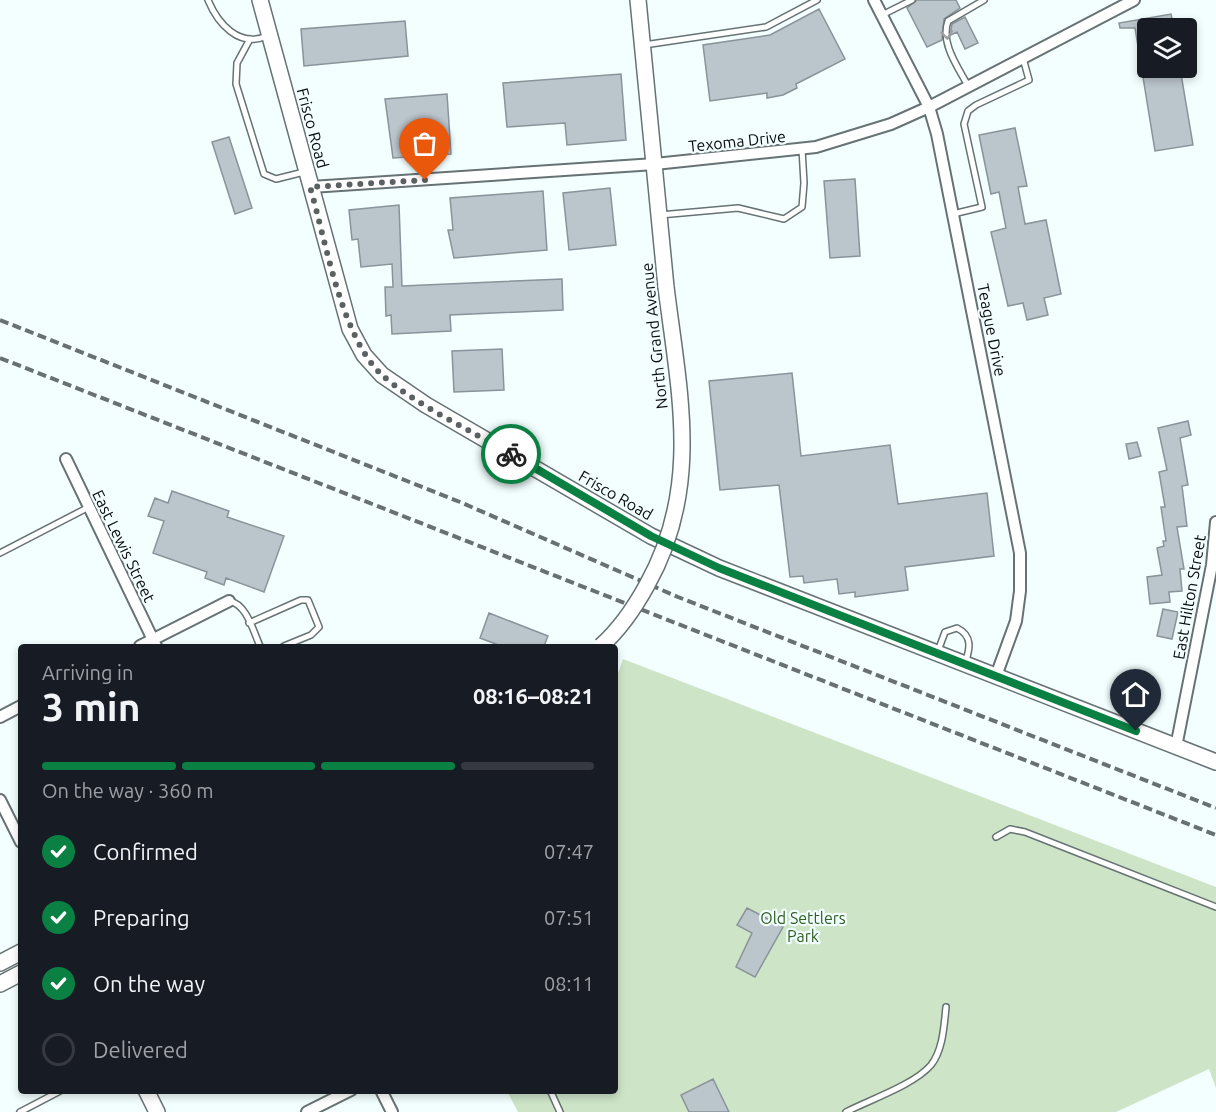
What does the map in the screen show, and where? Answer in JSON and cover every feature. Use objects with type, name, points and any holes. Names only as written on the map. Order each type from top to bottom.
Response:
[{"type":"street","name":"Frisco Road","points":[[260,0],[350,329],[364,355],[382,375],[426,405],[651,536],[719,568],[1216,762]]},
{"type":"street","name":"North Grand Avenue","points":[[603,644],[634,608],[659,564],[675,522],[683,450],[638,0]]},
{"type":"street","name":"Teague Drive","points":[[874,0],[929,107],[938,134],[1020,553],[1020,591],[1016,621],[996,676]]},
{"type":"street","name":"Texoma Drive","points":[[310,187],[655,164],[802,149],[843,140],[891,124],[929,107],[1134,0]]},
{"type":"street","name":"East Lewis Street","points":[[66,459],[154,643]]},
{"type":"street","name":"East Hilton Street","points":[[1176,747],[1212,565],[1216,522]]},
{"type":"street","points":[[154,643],[229,601]]},
{"type":"street","points":[[0,717],[18,708]]},
{"type":"street","points":[[0,800],[18,836]]},
{"type":"street","points":[[0,963],[18,954]]},
{"type":"street","points":[[0,984],[18,975]]},
{"type":"street","points":[[148,1094],[157,1112]]},
{"type":"street","points":[[307,1112],[343,1094]]},
{"type":"street","points":[[383,1094],[392,1112]]},
{"type":"lane","points":[[208,0],[215,18],[239,38],[259,39],[270,35]]},
{"type":"lane","points":[[643,45],[766,27],[817,0]]},
{"type":"lane","points":[[882,15],[912,0]]},
{"type":"lane","points":[[968,87],[951,54],[944,30],[948,21],[984,0]]},
{"type":"lane","points":[[250,39],[237,63],[236,84],[264,174],[276,179],[306,171]]},
{"type":"lane","points":[[953,214],[982,207],[964,124],[965,117],[976,105],[1029,80],[1023,58]]},
{"type":"lane","points":[[660,215],[738,208],[784,219],[802,207],[804,183],[802,149]]},
{"type":"lane","points":[[0,553],[89,507]]},
{"type":"lane","points":[[249,622],[301,600],[308,600],[319,627],[311,635],[289,644]]},
{"type":"lane","points":[[229,601],[237,602],[259,644]]},
{"type":"lane","points":[[937,653],[945,632],[957,628],[964,632],[970,645],[965,663]]},
{"type":"lane","points":[[996,837],[1010,829],[1025,832],[1216,907]]},
{"type":"lane","points":[[846,1112],[910,1080],[931,1064],[942,1034],[946,1007]]},
{"type":"lane","points":[[20,1112],[54,1094]]},
{"type":"lane","points":[[552,1094],[560,1112]]},
{"type":"green space","name":"Old Settlers Park","points":[[623,659],[1216,887],[1216,1088],[1209,1069],[1116,1112],[518,1112],[509,1094],[618,1094],[618,673]]},
{"type":"building","points":[[917,0],[956,0],[960,8],[944,19],[942,40],[927,47],[907,8]]},
{"type":"building","points":[[819,9],[845,59],[796,84],[797,88],[783,95],[767,98],[767,93],[710,101],[703,45],[770,35]]},
{"type":"building","points":[[1171,14],[1172,18],[1148,18]]},
{"type":"building","points":[[965,17],[978,43],[965,49],[957,32],[951,35],[951,30],[952,24]]},
{"type":"building","points":[[1137,20],[1137,40],[1135,28],[1120,28],[1119,23]]},
{"type":"building","points":[[405,21],[408,56],[304,66],[301,29]]},
{"type":"building","points":[[621,74],[626,140],[567,145],[565,123],[507,127],[503,83]]},
{"type":"building","points":[[1143,78],[1182,78],[1193,145],[1155,151]]},
{"type":"building","points":[[447,94],[451,154],[393,158],[385,99]]},
{"type":"building","points":[[1015,128],[1027,186],[1018,187],[1025,224],[1046,220],[1061,294],[1044,298],[1048,315],[1027,320],[1023,303],[1008,306],[991,232],[1006,228],[999,192],[991,194],[979,135]]},
{"type":"building","points":[[229,137],[252,208],[235,214],[212,142]]},
{"type":"building","points":[[855,179],[860,256],[830,258],[824,181]]},
{"type":"building","points":[[610,188],[616,245],[569,250],[563,193]]},
{"type":"building","points":[[543,191],[547,250],[454,258],[448,230],[453,230],[450,198]]},
{"type":"building","points":[[399,205],[402,286],[562,279],[563,310],[450,315],[451,331],[392,334],[391,315],[386,316],[385,287],[393,287],[392,264],[361,267],[358,239],[352,240],[349,210]]},
{"type":"building","points":[[502,349],[504,390],[454,392],[452,351]]},
{"type":"building","points":[[792,373],[801,456],[890,445],[898,504],[987,493],[994,556],[905,567],[908,590],[855,597],[855,592],[839,594],[837,579],[804,583],[803,576],[790,577],[779,485],[720,490],[709,381]]},
{"type":"building","points":[[1188,421],[1191,435],[1180,438],[1188,485],[1182,486],[1187,526],[1177,527],[1184,569],[1180,569],[1182,591],[1169,592],[1170,602],[1150,604],[1147,577],[1162,575],[1157,548],[1164,546],[1163,541],[1166,541],[1161,507],[1165,507],[1159,472],[1167,470],[1158,428]]},
{"type":"building","points":[[1137,442],[1141,456],[1129,459],[1126,444]]},
{"type":"building","points":[[172,491],[229,511],[227,517],[284,536],[264,592],[226,578],[224,585],[205,578],[207,572],[153,553],[164,521],[148,516],[155,498],[168,503]]},
{"type":"building","points":[[1163,609],[1178,612],[1172,639],[1157,636]]},
{"type":"building","points":[[489,613],[548,636],[545,644],[496,644],[480,638]]},
{"type":"building","points":[[747,908],[783,927],[755,977],[736,967],[752,933],[737,925]]},
{"type":"building","points":[[713,1079],[729,1112],[689,1112],[681,1095]]},
{"type":"railway","points":[[0,320],[460,502],[678,597],[1216,808]]},
{"type":"railway","points":[[0,358],[1216,835]]},
{"type":"way so far","points":[[425,180],[310,187],[350,329],[364,355],[382,375],[426,405],[511,454]]},
{"type":"route","points":[[511,454],[651,536],[719,568],[1136,731]]}]
